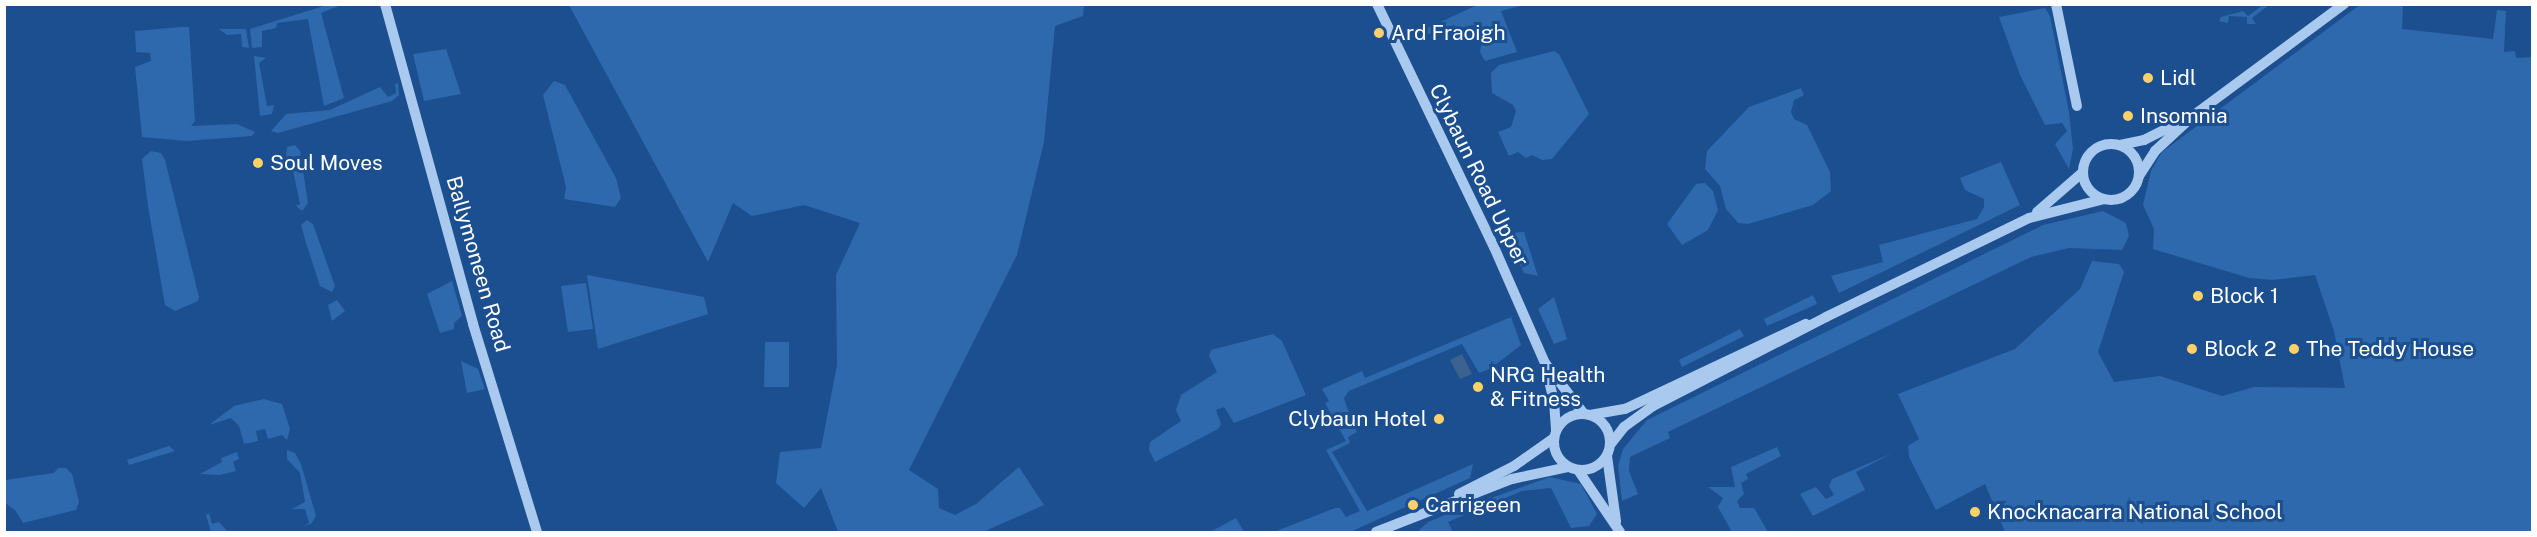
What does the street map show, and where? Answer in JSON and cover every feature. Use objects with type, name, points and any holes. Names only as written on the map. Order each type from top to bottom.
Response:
[{"type":"street","name":"Ballymoneen Road","points":[[385,4],[475,331],[537,532]]},
{"type":"street","name":"Clybaun Road Upper","points":[[1377,4],[1494,247],[1545,363],[1554,401],[1555,435]]},
{"type":"street","points":[[2056,4],[2077,106]]},
{"type":"street","points":[[1376,532],[1442,504],[1539,471],[1594,468],[1606,456],[1610,445],[1624,427],[1653,406],[1826,317],[2029,218],[2129,194],[2155,151],[2194,116],[2344,4]]},
{"type":"street","points":[[2104,199],[2089,189],[2083,172],[2086,159],[2095,149],[2144,140],[2194,116]]},
{"type":"street","points":[[2120,145],[2137,160],[2139,176]]},
{"type":"street","points":[[2029,218],[2083,172]]},
{"type":"street","points":[[1442,504],[1514,466],[1555,435],[1568,418],[1625,410],[1792,328],[1826,317]]},
{"type":"street","name":"Clybaun Road Upper","points":[[1545,363],[1587,414]]},
{"type":"street","points":[[1587,414],[1606,427],[1610,445]]},
{"type":"street","points":[[1555,435],[1557,456],[1573,468],[1618,529]]},
{"type":"street","points":[[1606,456],[1618,529]]},
{"type":"shaded area","points":[[330,4],[341,5],[321,13],[344,98],[324,106],[308,19],[277,23],[276,28],[262,31],[262,47],[252,48],[250,29]]},
{"type":"shaded area","points":[[2361,4],[2414,5],[2403,5],[2402,29],[2493,39],[2497,10],[2506,11],[2504,52],[2515,51],[2516,58],[2532,57],[2532,532],[2005,532],[1985,484],[1936,510],[1909,457],[1908,446],[1919,439],[1898,394],[2015,349],[2080,289],[2092,261],[2119,264],[2124,272],[2098,352],[2114,382],[2160,376],[2222,396],[2254,387],[2345,388],[2334,331],[2315,275],[2273,280],[2249,278],[2153,249],[2154,229],[2143,205],[2151,171],[2162,152]]},
{"type":"shaded area","points":[[569,5],[1084,5],[1083,16],[1055,26],[1044,142],[1017,255],[909,470],[938,489],[939,508],[955,515],[976,504],[1019,467],[1044,505],[983,532],[838,532],[821,488],[804,508],[776,483],[780,452],[821,448],[837,365],[836,275],[860,223],[804,205],[752,216],[733,203],[708,262]]},
{"type":"shaded area","points":[[1477,5],[1524,5],[1501,11],[1517,52],[1485,61],[1480,52],[1483,34],[1473,25],[1404,39]]},
{"type":"shaded area","points":[[2263,5],[2269,5],[2252,18],[2256,24],[2247,24],[2247,17],[2229,16],[2228,23],[2219,21],[2221,17],[2243,11],[2248,16]]},
{"type":"shaded area","points":[[2045,8],[2050,16],[2069,112],[2073,149],[2069,169],[2055,144],[2067,131],[2062,123],[2045,125],[2020,75],[1999,17]]},
{"type":"shaded area","points":[[189,27],[195,121],[191,126],[237,124],[255,132],[252,136],[187,141],[142,137],[135,67],[151,61],[150,53],[136,52],[135,31]]},
{"type":"shaded area","points":[[219,29],[246,29],[249,48],[242,47],[241,34],[227,35]]},
{"type":"shaded area","points":[[446,49],[461,94],[424,101],[413,54]]},
{"type":"shaded area","points":[[1554,51],[1559,54],[1589,114],[1552,159],[1542,160],[1532,155],[1526,158],[1518,152],[1509,156],[1498,132],[1511,127],[1516,111],[1513,105],[1492,93],[1491,73],[1499,65]]},
{"type":"shaded area","points":[[254,56],[266,58],[259,63],[267,106],[274,105],[272,114],[260,116]]},
{"type":"shaded area","points":[[554,81],[565,85],[616,178],[621,198],[615,207],[564,199],[566,187],[543,95]]},
{"type":"shaded area","points":[[398,83],[399,95],[392,101],[278,133],[271,131],[286,114],[330,110],[380,87],[388,97],[396,93],[395,84]]},
{"type":"shaded area","points":[[1801,88],[1804,95],[1794,100],[1791,112],[1794,119],[1807,125],[1830,172],[1831,191],[1813,205],[1748,224],[1738,223],[1726,209],[1720,186],[1705,169],[1707,151],[1749,107]]},
{"type":"shaded area","points":[[295,145],[300,151],[308,203],[302,211],[296,206],[300,204],[291,161],[286,158],[287,147]]},
{"type":"shaded area","points":[[151,151],[161,153],[165,160],[199,297],[198,301],[175,311],[165,305],[148,206],[142,159]]},
{"type":"shaded area","points":[[2001,162],[2020,205],[1839,293],[1831,276],[1883,262],[1879,245],[1977,219],[1984,207],[1984,199],[1965,190],[1960,178]]},
{"type":"shaded area","points":[[1705,183],[1713,191],[1718,210],[1708,230],[1682,245],[1667,224],[1696,184]]},
{"type":"shaded area","points":[[2103,211],[2126,223],[2129,236],[2122,250],[2069,248],[2031,257],[1668,432],[1670,438],[1630,457],[1629,471],[1638,494],[1622,501],[1618,466],[1623,449],[1647,420],[2043,225]]},
{"type":"shaded area","points":[[307,220],[313,224],[335,286],[332,292],[320,286],[301,225]]},
{"type":"shaded area","points":[[1524,232],[1538,276],[1524,273],[1504,233]]},
{"type":"shaded area","points":[[587,275],[704,297],[708,314],[598,349]]},
{"type":"shaded area","points":[[452,281],[462,316],[454,323],[454,329],[440,333],[427,294]]},
{"type":"shaded area","points":[[586,283],[593,329],[568,332],[561,286]]},
{"type":"shaded area","points":[[1813,295],[1817,304],[1767,326],[1764,319]]},
{"type":"shaded area","points":[[1554,297],[1567,339],[1554,344],[1538,309]]},
{"type":"shaded area","points":[[337,300],[345,311],[332,321],[328,305]]},
{"type":"shaded area","points":[[1511,317],[1521,345],[1490,369],[1479,373],[1462,344],[1349,391],[1344,398],[1352,422],[1343,426],[1347,429],[1353,424],[1357,432],[1348,437],[1350,443],[1332,452],[1367,511],[1473,464],[1470,478],[1350,532],[1274,532],[1335,508],[1340,508],[1346,517],[1360,511],[1326,450],[1346,441],[1325,403],[1329,401],[1322,389],[1362,371],[1365,378]]},
{"type":"shaded area","points":[[1740,329],[1744,336],[1682,367],[1679,360]]},
{"type":"shaded area","points":[[1273,334],[1282,341],[1306,395],[1234,423],[1224,407],[1216,410],[1221,424],[1218,429],[1155,462],[1149,450],[1150,442],[1181,421],[1176,410],[1181,395],[1217,372],[1209,356],[1211,350]]},
{"type":"shaded area","points":[[765,342],[789,342],[789,387],[764,387]]},
{"type":"shaded area","points":[[1462,354],[1472,374],[1460,379],[1450,360]]},
{"type":"shaded area","points":[[461,361],[478,369],[485,389],[467,393]]},
{"type":"shaded area","points":[[264,399],[282,404],[290,429],[287,440],[282,435],[268,439],[265,429],[256,431],[258,441],[244,444],[239,426],[231,418],[209,425],[234,406]]},
{"type":"shaded area","points":[[169,446],[175,451],[129,465],[127,460]]},
{"type":"shaded area","points":[[1777,447],[1781,456],[1746,474],[1748,479],[1741,483],[1744,494],[1737,501],[1740,508],[1754,508],[1768,532],[1732,532],[1718,507],[1723,498],[1708,487],[1735,487],[1731,467]]},
{"type":"shaded area","points":[[287,450],[295,453],[301,464],[316,516],[311,524],[303,526],[309,523],[305,509],[292,509],[305,502],[300,473],[287,459]]},
{"type":"shaded area","points":[[237,452],[239,459],[233,462],[236,471],[220,475],[200,474],[222,462],[221,458]]},
{"type":"shaded area","points":[[1893,453],[1856,472],[1865,490],[1813,516],[1800,494],[1816,487],[1826,499],[1834,495],[1829,486],[1832,479]]},
{"type":"shaded area","points":[[58,468],[66,468],[72,474],[79,502],[76,510],[23,523],[15,510],[5,503],[5,480],[54,473]]},
{"type":"shaded area","points":[[1550,477],[1581,484],[1597,514],[1589,526],[1571,528],[1551,488],[1522,491],[1448,522],[1453,532],[1417,532],[1428,522]]},
{"type":"shaded area","points":[[209,513],[212,524],[219,522],[228,532],[211,532],[206,515]]},
{"type":"shaded area","points":[[1236,518],[1244,532],[1210,532]]},
{"type":"place","name":"Ard Fraoigh","points":[[1379,33]]},
{"type":"place","name":"Lidl","points":[[2148,78]]},
{"type":"place","name":"Insomnia","points":[[2128,116]]},
{"type":"place","name":"Soul Moves","points":[[258,163]]},
{"type":"place","name":"Block 1","points":[[2198,296]]},
{"type":"place","name":"Block 2","points":[[2192,349]]},
{"type":"place","name":"The Teddy House","points":[[2294,349]]},
{"type":"place","name":"NRG Health & Fitness","points":[[1478,387]]},
{"type":"place","name":"Clybaun Hotel","points":[[1439,419]]},
{"type":"place","name":"Carrigeen","points":[[1413,505]]},
{"type":"place","name":"Knocknacarra National School","points":[[1975,512]]}]
